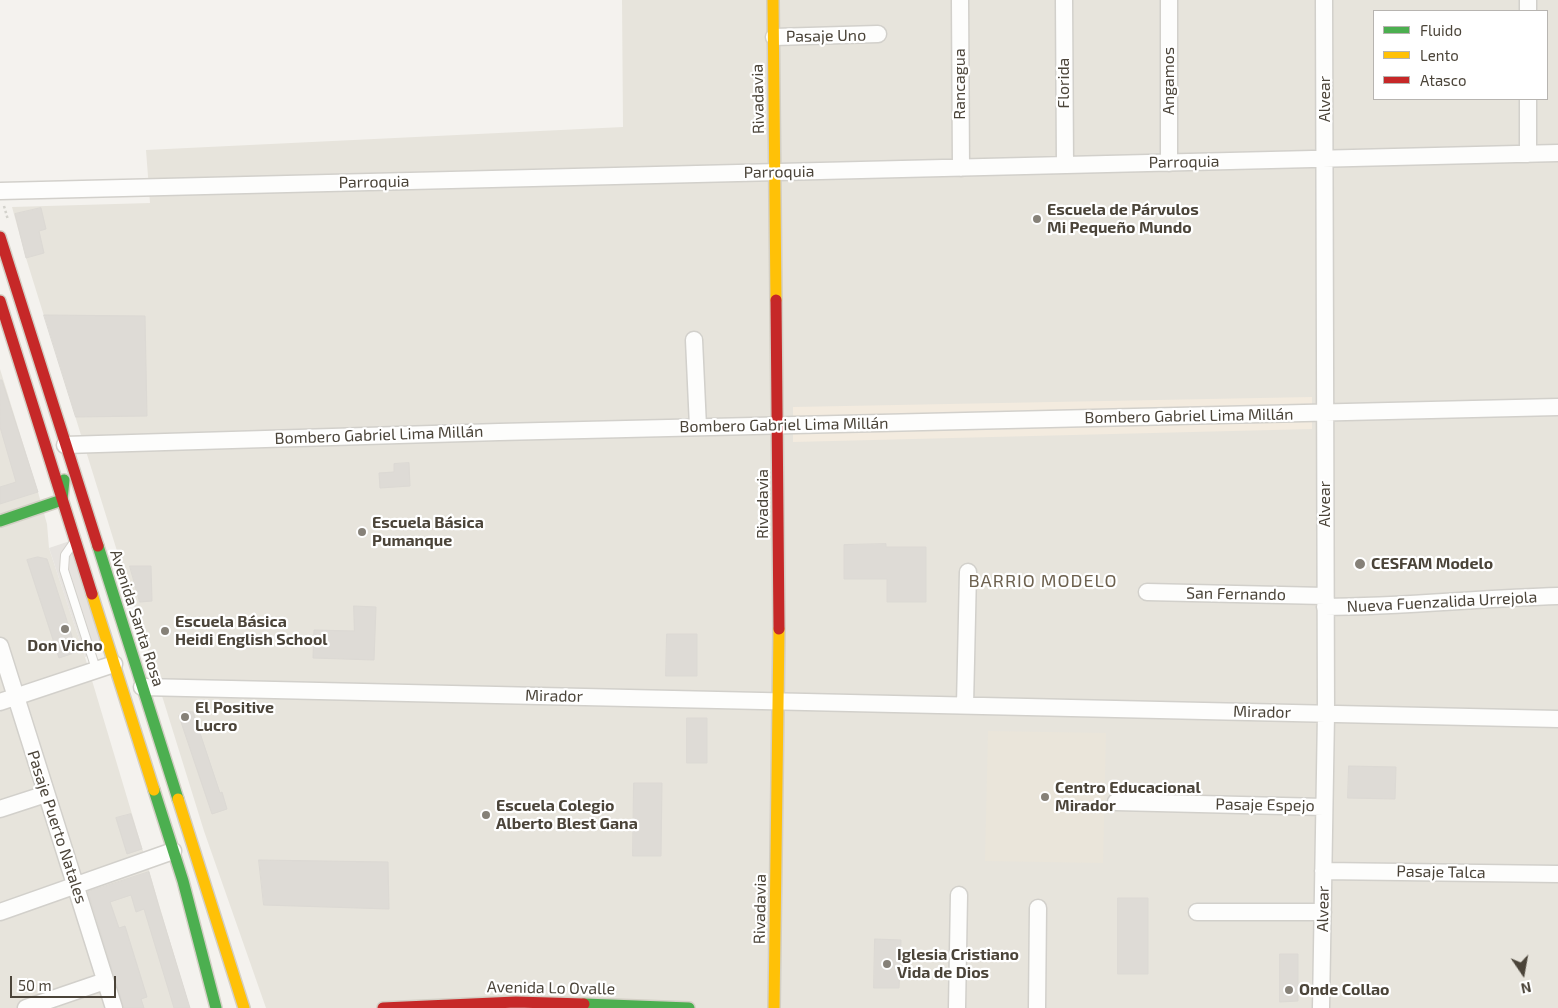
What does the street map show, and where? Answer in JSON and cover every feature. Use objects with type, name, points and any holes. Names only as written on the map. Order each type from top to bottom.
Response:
[{"type":"main road","name":"Rivadavia","points":[[773,0],[780,701],[774,1008]]},
{"type":"main road","name":"Avenida Santa Rosa","points":[[0,237],[12,288],[65,444],[244,1008]]},
{"type":"main road","points":[[0,301],[7,349],[62,500],[194,920],[216,1008]]},
{"type":"main road","points":[[62,500],[65,444]]},
{"type":"main road","points":[[0,522],[62,500]]},
{"type":"main road","name":"Avenida Lo Ovalle","points":[[383,1008],[516,1002],[689,1008]]},
{"type":"street","name":"Rancagua","points":[[960,0],[961,168]]},
{"type":"street","name":"Florida","points":[[1064,0],[1065,165]]},
{"type":"street","name":"Angamos","points":[[1169,0],[1169,162]]},
{"type":"street","name":"Alvear","points":[[1321,1008],[1326,714],[1324,0]]},
{"type":"street","name":"Pasaje Uno","points":[[774,37],[878,34]]},
{"type":"street","points":[[1528,100],[1528,154]]},
{"type":"street","name":"Parroquia","points":[[0,191],[1558,153]]},
{"type":"street","points":[[694,340],[698,427]]},
{"type":"street","name":"Bombero Gabriel Lima Millán","points":[[65,444],[1558,407]]},
{"type":"street","points":[[965,706],[968,572]]},
{"type":"street","name":"San Fernando","points":[[1147,592],[1325,602]]},
{"type":"street","name":"Nueva Fuenzalida Urrejola","points":[[1325,602],[1385,607],[1492,598],[1558,596]]},
{"type":"street","name":"Pasaje Puerto Natales","points":[[0,646],[114,1008]]},
{"type":"street","points":[[0,702],[114,664]]},
{"type":"street","name":"Mirador","points":[[142,686],[1558,719]]},
{"type":"street","points":[[0,810],[46,794]]},
{"type":"street","name":"Pasaje Espejo","points":[[1116,802],[1324,807]]},
{"type":"street","points":[[0,912],[173,851]]},
{"type":"street","name":"Pasaje Talca","points":[[1323,871],[1558,874]]},
{"type":"street","points":[[957,1008],[959,895]]},
{"type":"street","points":[[1037,1008],[1038,908]]},
{"type":"street","points":[[1197,912],[1323,912]]},
{"type":"street","points":[[26,1008],[105,980]]},
{"type":"lane","points":[[75,542],[65,555],[64,570],[96,669]]},
{"type":"shaded area","points":[[622,0],[1558,0],[1558,1008],[266,1008],[204,831],[26,258],[12,207],[150,203],[146,150],[623,127]]},
{"type":"shaded area","points":[[0,369],[47,524],[49,548],[85,657],[190,1008],[0,1008]]},
{"type":"shaded area","points":[[1312,397],[1312,429],[793,442],[793,407]]},
{"type":"shaded area","points":[[70,541],[107,650],[85,657],[49,548]]},
{"type":"shaded area","name":"Centro Educacional Mirador","points":[[988,731],[1106,733],[1103,863],[985,861]]},
{"type":"building","points":[[41,208],[46,229],[39,231],[44,253],[26,258],[15,214]]},
{"type":"building","points":[[44,315],[145,316],[147,416],[76,417]]},
{"type":"building","points":[[0,380],[2,380],[38,492],[0,504],[0,487],[16,482],[0,427]]},
{"type":"building","points":[[409,463],[410,486],[380,488],[379,473],[394,472],[394,464]]},
{"type":"building","points":[[886,544],[886,547],[926,547],[926,602],[887,602],[887,579],[844,579],[844,545]]},
{"type":"building","points":[[38,557],[47,559],[77,652],[59,658],[27,560]]},
{"type":"building","points":[[130,566],[151,566],[152,601],[140,602]]},
{"type":"building","points":[[354,606],[376,607],[374,660],[313,658],[314,630],[354,631]]},
{"type":"building","points":[[667,634],[697,634],[697,676],[666,676]]},
{"type":"building","points":[[183,711],[193,712],[227,809],[212,814],[179,716]]},
{"type":"building","points":[[687,718],[707,718],[707,763],[687,763]]},
{"type":"building","points":[[1349,766],[1396,767],[1395,799],[1348,798]]},
{"type":"building","points":[[634,783],[662,783],[661,856],[633,856]]},
{"type":"building","points":[[131,814],[142,849],[127,854],[116,818]]},
{"type":"building","points":[[259,860],[388,862],[389,909],[264,905]]},
{"type":"building","points":[[149,872],[190,1008],[174,1008],[144,909],[136,912],[131,895],[110,902],[119,928],[125,926],[147,997],[141,999],[144,1008],[124,1008],[88,892]]},
{"type":"building","points":[[1118,898],[1148,898],[1148,974],[1118,974]]},
{"type":"building","name":"Iglesia Cristiano Vida de Dios","points":[[875,939],[901,940],[899,988],[874,988]]},
{"type":"building","points":[[1280,954],[1298,954],[1298,1001],[1280,1002]]},
{"type":"traffic: fast","points":[[0,521],[62,500],[64,480]]},
{"type":"traffic: fast","points":[[98,546],[178,799]]},
{"type":"traffic: fast","points":[[154,790],[183,881],[216,1008]]},
{"type":"traffic: fast","points":[[584,1004],[689,1008]]},
{"type":"traffic: slow","points":[[773,0],[776,300]]},
{"type":"traffic: slow","points":[[92,594],[154,790]]},
{"type":"traffic: slow","points":[[774,1008],[779,629]]},
{"type":"traffic: slow","points":[[178,799],[244,1008]]},
{"type":"traffic: jam","points":[[0,237],[98,546]]},
{"type":"traffic: jam","points":[[776,300],[779,629]]},
{"type":"traffic: jam","points":[[0,301],[92,594]]},
{"type":"traffic: jam","points":[[383,1008],[516,1002],[584,1004]]},
{"type":"place","name":"Escuela de Párvulos Mi Pequeño Mundo","points":[[1037,219]]},
{"type":"place","name":"Escuela Básica Pumanque","points":[[362,532]]},
{"type":"place","name":"CESFAM Modelo","points":[[1360,564]]},
{"type":"place","name":"Don Vicho","points":[[65,629]]},
{"type":"place","name":"Escuela Básica Heidi English School","points":[[165,631]]},
{"type":"place","name":"El Positive Lucro","points":[[185,717]]},
{"type":"place","name":"Centro Educacional Mirador","points":[[1045,797]]},
{"type":"place","name":"Escuela Colegio Alberto Blest Gana","points":[[486,815]]},
{"type":"place","name":"Iglesia Cristiano Vida de Dios","points":[[887,964]]},
{"type":"place","name":"Onde Collao","points":[[1289,990]]},
{"type":"district","name":"BARRIO MODELO","points":[[1043,581]]}]
